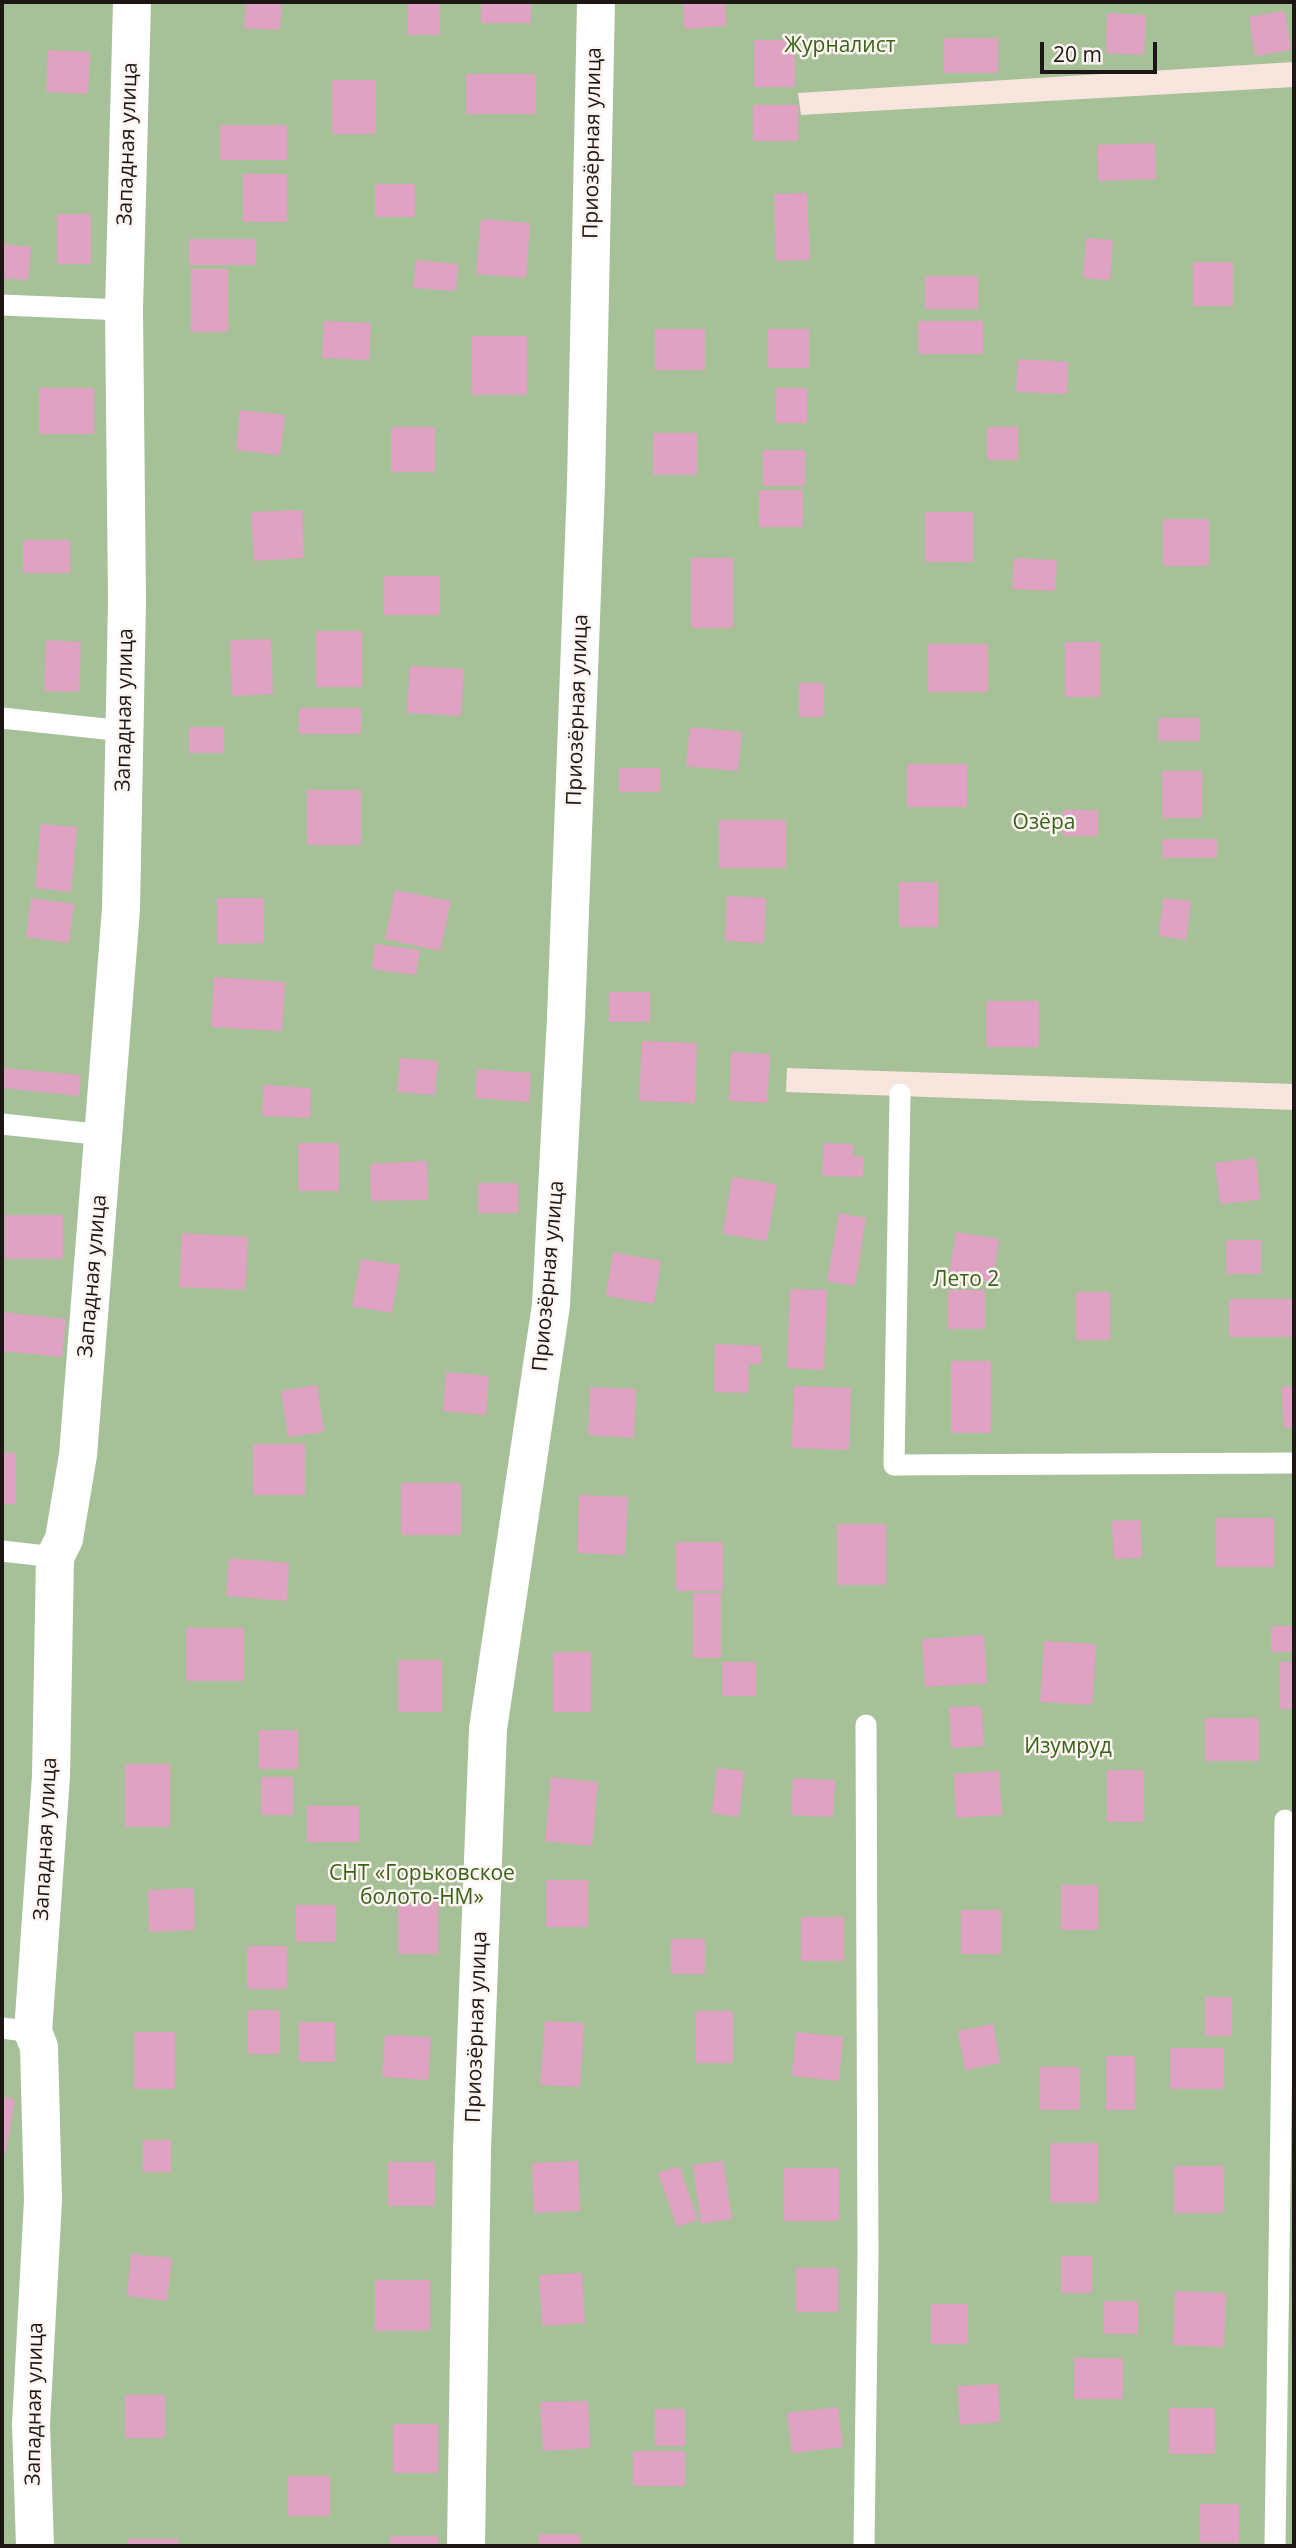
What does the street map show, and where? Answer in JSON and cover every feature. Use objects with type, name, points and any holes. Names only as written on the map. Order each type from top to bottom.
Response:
[{"type":"street","name":"Западная улица","points":[[35,2546],[17,2423],[43,2200],[39,2047],[18,2030],[51,1776],[55,1558],[64,1539],[78,1455],[121,909],[127,601],[124,310],[132,2]]},
{"type":"street","name":"Приозёрная улица","points":[[466,2546],[472,2148],[488,1729],[551,1305],[566,1018],[586,485],[596,2]]},
{"type":"lane","points":[[2,305],[124,310]]},
{"type":"lane","points":[[2,718],[124,731]]},
{"type":"lane","points":[[900,1094],[894,1465],[1294,1463]]},
{"type":"lane","points":[[2,1124],[104,1135]]},
{"type":"lane","points":[[2,1551],[55,1558]]},
{"type":"lane","points":[[864,2546],[868,2256],[866,1725]]},
{"type":"lane","points":[[1275,2546],[1286,1820]]},
{"type":"green space","name":"СНТ «Горьковское болото-НМ»","points":[[2,2],[1294,2],[1294,62],[798,93],[801,115],[1294,87],[1294,1084],[787,1068],[786,1092],[1294,1110],[1294,2546],[2,2546]]},
{"type":"building","points":[[246,2],[282,2],[280,30],[244,28]]},
{"type":"building","points":[[408,2],[440,2],[440,35],[408,35]]},
{"type":"building","points":[[481,2],[531,2],[531,23],[481,23]]},
{"type":"building","points":[[683,2],[725,2],[726,26],[684,29]]},
{"type":"building","points":[[1285,11],[1291,50],[1255,56],[1249,17]]},
{"type":"building","points":[[1107,13],[1146,15],[1144,55],[1106,53]]},
{"type":"building","points":[[944,38],[998,38],[998,73],[944,73]]},
{"type":"building","points":[[754,40],[795,40],[795,87],[754,87]]},
{"type":"building","points":[[48,50],[90,52],[88,94],[46,92]]},
{"type":"building","points":[[466,74],[536,74],[536,114],[466,114]]},
{"type":"building","points":[[332,80],[376,80],[376,134],[332,134]]},
{"type":"building","points":[[753,105],[798,105],[798,141],[753,141]]},
{"type":"building","points":[[220,125],[287,125],[287,160],[220,160]]},
{"type":"building","points":[[1155,143],[1156,179],[1098,181],[1097,145]]},
{"type":"building","points":[[243,174],[287,174],[287,222],[243,222]]},
{"type":"building","points":[[375,184],[415,184],[415,217],[375,217]]},
{"type":"building","points":[[807,193],[810,260],[776,261],[774,194]]},
{"type":"building","points":[[57,214],[91,214],[91,264],[57,264]]},
{"type":"building","points":[[481,219],[530,223],[526,278],[476,274]]},
{"type":"building","points":[[1086,238],[1113,240],[1110,280],[1083,278]]},
{"type":"building","points":[[189,239],[256,239],[256,265],[189,265]]},
{"type":"building","points":[[2,244],[31,247],[28,280],[2,278]]},
{"type":"building","points":[[416,260],[458,264],[456,291],[413,288]]},
{"type":"building","points":[[1193,262],[1233,262],[1233,306],[1193,306]]},
{"type":"building","points":[[191,269],[228,269],[228,332],[191,332]]},
{"type":"building","points":[[925,276],[978,276],[978,309],[925,309]]},
{"type":"building","points":[[324,321],[371,323],[369,360],[322,358]]},
{"type":"building","points":[[918,321],[983,321],[983,354],[918,354]]},
{"type":"building","points":[[655,329],[705,329],[705,370],[655,370]]},
{"type":"building","points":[[768,329],[809,329],[809,368],[768,368]]},
{"type":"building","points":[[472,336],[527,336],[527,395],[472,395]]},
{"type":"building","points":[[1018,359],[1068,362],[1067,394],[1016,392]]},
{"type":"building","points":[[39,388],[94,388],[94,434],[39,434]]},
{"type":"building","points":[[776,388],[807,388],[807,423],[776,423]]},
{"type":"building","points":[[240,410],[285,415],[280,455],[236,450]]},
{"type":"building","points":[[391,427],[435,427],[435,472],[391,472]]},
{"type":"building","points":[[987,427],[1018,427],[1018,460],[987,460]]},
{"type":"building","points":[[653,433],[697,433],[697,475],[653,475]]},
{"type":"building","points":[[763,450],[805,450],[805,486],[763,486]]},
{"type":"building","points":[[759,490],[803,490],[803,527],[759,527]]},
{"type":"building","points":[[302,510],[304,558],[254,561],[251,512]]},
{"type":"building","points":[[925,512],[973,512],[973,562],[925,562]]},
{"type":"building","points":[[1163,519],[1209,519],[1209,566],[1163,566]]},
{"type":"building","points":[[23,540],[70,540],[70,573],[23,573]]},
{"type":"building","points":[[691,558],[733,558],[733,628],[691,628]]},
{"type":"building","points":[[1014,558],[1057,560],[1055,591],[1012,589]]},
{"type":"building","points":[[384,576],[440,576],[440,615],[384,615]]},
{"type":"building","points":[[316,631],[362,631],[362,687],[316,687]]},
{"type":"building","points":[[271,639],[273,694],[232,696],[230,640]]},
{"type":"building","points":[[46,640],[81,642],[79,692],[44,691]]},
{"type":"building","points":[[1065,642],[1100,642],[1100,697],[1065,697]]},
{"type":"building","points":[[928,644],[988,644],[988,692],[928,692]]},
{"type":"building","points":[[410,666],[464,669],[461,716],[407,713]]},
{"type":"building","points":[[799,683],[824,683],[824,717],[799,717]]},
{"type":"building","points":[[299,708],[361,708],[361,734],[299,734]]},
{"type":"building","points":[[1158,718],[1200,718],[1200,741],[1158,741]]},
{"type":"building","points":[[189,727],[224,727],[224,753],[189,753]]},
{"type":"building","points":[[690,727],[742,732],[738,771],[686,766]]},
{"type":"building","points":[[907,764],[967,764],[967,807],[907,807]]},
{"type":"building","points":[[619,768],[660,768],[660,792],[619,792]]},
{"type":"building","points":[[1162,771],[1202,771],[1202,818],[1162,818]]},
{"type":"building","points":[[307,790],[361,790],[361,845],[307,845]]},
{"type":"building","points":[[1063,810],[1098,810],[1098,836],[1063,836]]},
{"type":"building","points":[[719,820],[786,820],[786,868],[719,868]]},
{"type":"building","points":[[41,824],[77,827],[71,892],[35,888]]},
{"type":"building","points":[[1162,839],[1217,839],[1217,858],[1162,858]]},
{"type":"building","points":[[899,882],[938,882],[938,927],[899,927]]},
{"type":"building","points":[[395,890],[451,901],[440,951],[385,939]]},
{"type":"building","points":[[727,896],[766,898],[764,943],[725,941]]},
{"type":"building","points":[[31,898],[74,904],[69,943],[26,937]]},
{"type":"building","points":[[217,898],[264,898],[264,943],[217,944]]},
{"type":"building","points":[[1163,898],[1191,901],[1186,940],[1159,936]]},
{"type":"building","points":[[375,944],[420,950],[416,975],[372,969]]},
{"type":"building","points":[[214,977],[285,982],[282,1031],[211,1027]]},
{"type":"building","points":[[609,992],[650,992],[650,1022],[609,1022]]},
{"type":"building","points":[[986,1001],[1039,1001],[1039,1047],[986,1047]]},
{"type":"building","points":[[642,1041],[697,1043],[695,1103],[639,1101]]},
{"type":"building","points":[[731,1052],[770,1054],[767,1103],[729,1101]]},
{"type":"building","points":[[400,1058],[438,1061],[435,1095],[397,1092]]},
{"type":"building","points":[[2,1068],[81,1075],[79,1096],[2,1088]]},
{"type":"building","points":[[477,1069],[531,1073],[529,1102],[475,1098]]},
{"type":"building","points":[[264,1085],[311,1088],[310,1118],[262,1116]]},
{"type":"building","points":[[298,1143],[339,1143],[339,1191],[298,1191]]},
{"type":"building","points":[[824,1143],[853,1144],[853,1156],[864,1157],[863,1177],[822,1176]]},
{"type":"building","points":[[1256,1158],[1260,1200],[1220,1204],[1215,1163]]},
{"type":"building","points":[[427,1161],[428,1200],[371,1201],[370,1164]]},
{"type":"building","points":[[732,1177],[777,1184],[767,1241],[723,1234]]},
{"type":"building","points":[[478,1183],[518,1183],[518,1213],[478,1213]]},
{"type":"building","points":[[839,1213],[866,1218],[855,1286],[827,1281]]},
{"type":"building","points":[[5,1215],[63,1215],[63,1259],[5,1259]]},
{"type":"building","points":[[956,1232],[999,1239],[992,1282],[949,1275]]},
{"type":"building","points":[[182,1233],[248,1237],[245,1290],[179,1287]]},
{"type":"building","points":[[1226,1240],[1261,1240],[1261,1274],[1226,1274]]},
{"type":"building","points":[[613,1252],[661,1261],[654,1304],[606,1296]]},
{"type":"building","points":[[361,1259],[400,1265],[392,1313],[352,1306]]},
{"type":"building","points":[[790,1289],[827,1290],[824,1370],[787,1368]]},
{"type":"building","points":[[948,1290],[985,1290],[985,1329],[948,1329]]},
{"type":"building","points":[[1076,1292],[1110,1292],[1110,1340],[1076,1340]]},
{"type":"building","points":[[1229,1299],[1294,1299],[1294,1337],[1229,1337]]},
{"type":"building","points":[[2,1312],[66,1319],[62,1357],[2,1351]]},
{"type":"building","points":[[715,1344],[761,1346],[761,1364],[749,1364],[748,1393],[714,1392]]},
{"type":"building","points":[[951,1361],[991,1361],[991,1433],[951,1433]]},
{"type":"building","points":[[446,1372],[489,1376],[486,1415],[443,1411]]},
{"type":"building","points":[[317,1385],[324,1432],[288,1437],[281,1391]]},
{"type":"building","points":[[794,1386],[851,1388],[849,1450],[792,1448]]},
{"type":"building","points":[[1294,1386],[1294,1427],[1284,1428],[1281,1387]]},
{"type":"building","points":[[590,1387],[636,1389],[634,1438],[588,1435]]},
{"type":"building","points":[[253,1444],[305,1444],[305,1495],[253,1495]]},
{"type":"building","points":[[2,1453],[16,1453],[16,1504],[2,1504]]},
{"type":"building","points":[[401,1483],[461,1483],[461,1535],[401,1535]]},
{"type":"building","points":[[579,1495],[628,1497],[625,1555],[577,1553]]},
{"type":"building","points":[[1216,1518],[1274,1518],[1274,1567],[1216,1567]]},
{"type":"building","points":[[1140,1520],[1142,1558],[1114,1559],[1112,1521]]},
{"type":"building","points":[[837,1524],[886,1524],[886,1585],[837,1585]]},
{"type":"building","points":[[676,1542],[723,1542],[723,1591],[676,1591]]},
{"type":"building","points":[[229,1558],[289,1563],[287,1601],[226,1596]]},
{"type":"building","points":[[693,1593],[721,1593],[721,1658],[693,1658]]},
{"type":"building","points":[[1271,1626],[1294,1626],[1294,1652],[1271,1652]]},
{"type":"building","points":[[186,1628],[244,1628],[244,1681],[186,1681]]},
{"type":"building","points":[[984,1635],[987,1683],[925,1687],[922,1639]]},
{"type":"building","points":[[1044,1641],[1096,1644],[1092,1705],[1040,1702]]},
{"type":"building","points":[[553,1652],[591,1652],[591,1712],[553,1712]]},
{"type":"building","points":[[398,1660],[442,1660],[442,1712],[398,1712]]},
{"type":"building","points":[[722,1662],[756,1662],[756,1696],[722,1696]]},
{"type":"building","points":[[1280,1662],[1294,1662],[1294,1709],[1280,1709]]},
{"type":"building","points":[[981,1706],[984,1746],[951,1748],[949,1707]]},
{"type":"building","points":[[1205,1718],[1259,1718],[1259,1761],[1205,1761]]},
{"type":"building","points":[[259,1730],[298,1730],[298,1769],[259,1769]]},
{"type":"building","points":[[125,1764],[170,1764],[170,1827],[125,1827]]},
{"type":"building","points":[[717,1768],[744,1771],[739,1817],[712,1813]]},
{"type":"building","points":[[1107,1770],[1144,1770],[1144,1822],[1107,1822]]},
{"type":"building","points":[[999,1771],[1002,1815],[956,1818],[954,1774]]},
{"type":"building","points":[[261,1777],[293,1777],[293,1815],[261,1815]]},
{"type":"building","points":[[551,1777],[598,1782],[592,1846],[545,1841]]},
{"type":"building","points":[[793,1778],[835,1780],[833,1817],[791,1815]]},
{"type":"building","points":[[307,1806],[359,1806],[359,1842],[307,1842]]},
{"type":"building","points":[[546,1880],[588,1880],[588,1927],[546,1927]]},
{"type":"building","points":[[1061,1885],[1098,1885],[1098,1930],[1061,1930]]},
{"type":"building","points":[[193,1888],[195,1930],[149,1932],[148,1890]]},
{"type":"building","points":[[398,1900],[438,1900],[438,1954],[398,1954]]},
{"type":"building","points":[[296,1905],[336,1905],[336,1942],[296,1942]]},
{"type":"building","points":[[961,1910],[1001,1910],[1001,1954],[961,1954]]},
{"type":"building","points":[[801,1917],[844,1917],[844,1961],[801,1961]]},
{"type":"building","points":[[671,1939],[705,1939],[705,1974],[671,1974]]},
{"type":"building","points":[[247,1946],[287,1946],[287,1989],[247,1989]]},
{"type":"building","points":[[1205,1997],[1232,1997],[1232,2036],[1205,2036]]},
{"type":"building","points":[[248,2010],[280,2010],[280,2054],[248,2054]]},
{"type":"building","points":[[696,2011],[733,2011],[733,2063],[696,2063]]},
{"type":"building","points":[[545,2021],[584,2023],[580,2087],[540,2085]]},
{"type":"building","points":[[299,2022],[335,2022],[335,2062],[299,2062]]},
{"type":"building","points":[[993,2024],[1000,2063],[965,2070],[958,2031]]},
{"type":"building","points":[[134,2032],[175,2032],[175,2089],[134,2089]]},
{"type":"building","points":[[796,2032],[843,2037],[839,2081],[792,2076]]},
{"type":"building","points":[[385,2035],[431,2037],[428,2080],[382,2077]]},
{"type":"building","points":[[1170,2048],[1224,2048],[1224,2089],[1170,2089]]},
{"type":"building","points":[[1106,2056],[1135,2056],[1135,2110],[1106,2110]]},
{"type":"building","points":[[1040,2067],[1080,2067],[1080,2110],[1040,2110]]},
{"type":"building","points":[[2,2097],[15,2099],[6,2152],[2,2152]]},
{"type":"building","points":[[143,2140],[171,2140],[171,2172],[143,2172]]},
{"type":"building","points":[[1050,2143],[1098,2143],[1098,2203],[1050,2203]]},
{"type":"building","points":[[578,2161],[580,2211],[534,2213],[532,2163]]},
{"type":"building","points":[[723,2161],[732,2219],[701,2224],[693,2165]]},
{"type":"building","points":[[388,2162],[435,2162],[435,2206],[388,2206]]},
{"type":"building","points":[[679,2166],[698,2220],[677,2227],[658,2173]]},
{"type":"building","points":[[1174,2166],[1224,2166],[1224,2213],[1174,2213]]},
{"type":"building","points":[[784,2168],[839,2168],[839,2221],[784,2221]]},
{"type":"building","points":[[131,2254],[172,2258],[167,2301],[127,2296]]},
{"type":"building","points":[[1061,2256],[1092,2256],[1092,2293],[1061,2293]]},
{"type":"building","points":[[796,2268],[838,2268],[838,2312],[796,2312]]},
{"type":"building","points":[[582,2273],[585,2323],[542,2326],[539,2275]]},
{"type":"building","points":[[375,2280],[430,2280],[430,2331],[375,2331]]},
{"type":"building","points":[[1175,2291],[1226,2293],[1224,2347],[1173,2345]]},
{"type":"building","points":[[1104,2301],[1138,2301],[1138,2334],[1104,2334]]},
{"type":"building","points":[[931,2304],[968,2304],[968,2344],[931,2344]]},
{"type":"building","points":[[1074,2358],[1123,2358],[1123,2399],[1074,2399]]},
{"type":"building","points":[[998,2384],[1000,2422],[960,2425],[957,2386]]},
{"type":"building","points":[[125,2395],[165,2395],[165,2438],[125,2438]]},
{"type":"building","points":[[588,2401],[590,2448],[543,2451],[540,2402]]},
{"type":"building","points":[[838,2407],[843,2447],[792,2453],[787,2413]]},
{"type":"building","points":[[1169,2408],[1215,2408],[1215,2454],[1169,2454]]},
{"type":"building","points":[[655,2409],[685,2409],[685,2446],[655,2446]]},
{"type":"building","points":[[393,2424],[438,2424],[438,2473],[393,2473]]},
{"type":"building","points":[[633,2451],[685,2451],[685,2486],[633,2486]]},
{"type":"building","points":[[288,2476],[330,2476],[330,2516],[288,2516]]},
{"type":"building","points":[[1200,2504],[1239,2504],[1239,2543],[1200,2543]]},
{"type":"building","points":[[539,2534],[580,2534],[580,2546],[539,2546]]},
{"type":"building","points":[[390,2536],[438,2536],[438,2546],[390,2546]]},
{"type":"building","points":[[128,2539],[178,2539],[178,2546],[128,2546]]},
{"type":"park label","name":"Журналист","points":[[840,46]]},
{"type":"park label","name":"Озёра","points":[[1044,823]]},
{"type":"park label","name":"Лето 2","points":[[966,1280]]},
{"type":"park label","name":"Изумруд","points":[[1068,1747]]}]
